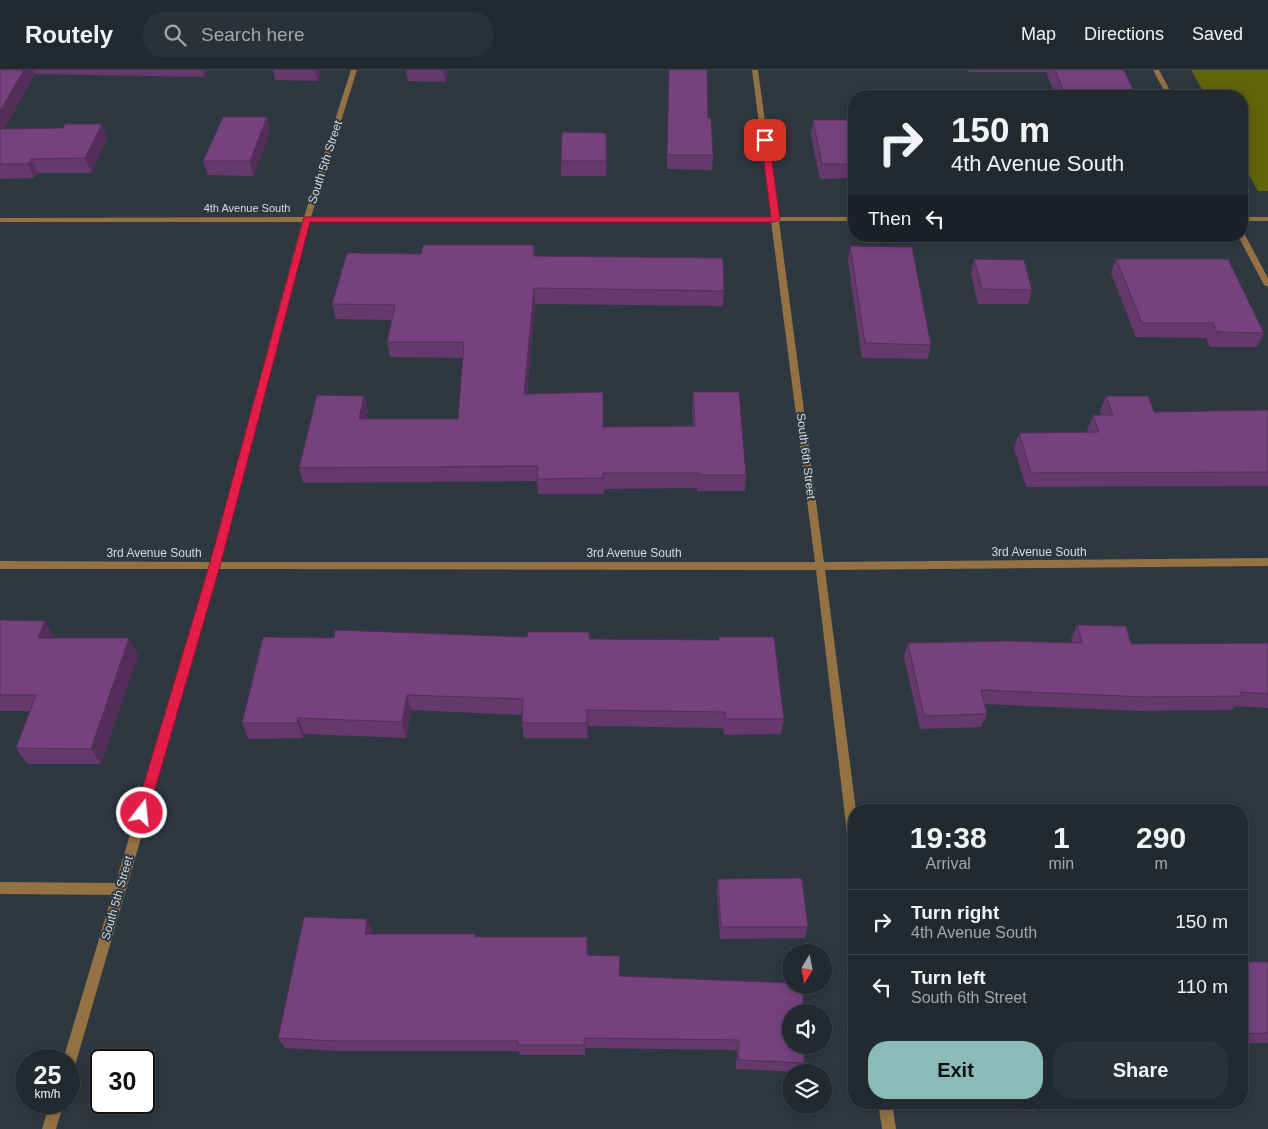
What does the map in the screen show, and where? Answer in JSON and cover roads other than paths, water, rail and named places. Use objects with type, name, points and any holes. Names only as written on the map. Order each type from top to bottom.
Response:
[{"type":"street","name":"South 5th Street","points":[[73,1049],[214,566],[307,219],[354,70]]},
{"type":"street","name":"South 6th Street","points":[[755,70],[849,804]]},
{"type":"street","points":[[1156,70],[1167,90]]},
{"type":"street","name":"4th Avenue South","points":[[0,220],[848,219]]},
{"type":"street","points":[[1248,219],[1268,219]]},
{"type":"street","points":[[1245,242],[1268,285]]},
{"type":"street","name":"3rd Avenue South","points":[[0,565],[820,566],[1268,562]]},
{"type":"street","points":[[0,888],[120,889]]},
{"type":"street","points":[[886,1109],[888,1129]]},
{"type":"street","points":[[49,1129],[53,1114]]}]
